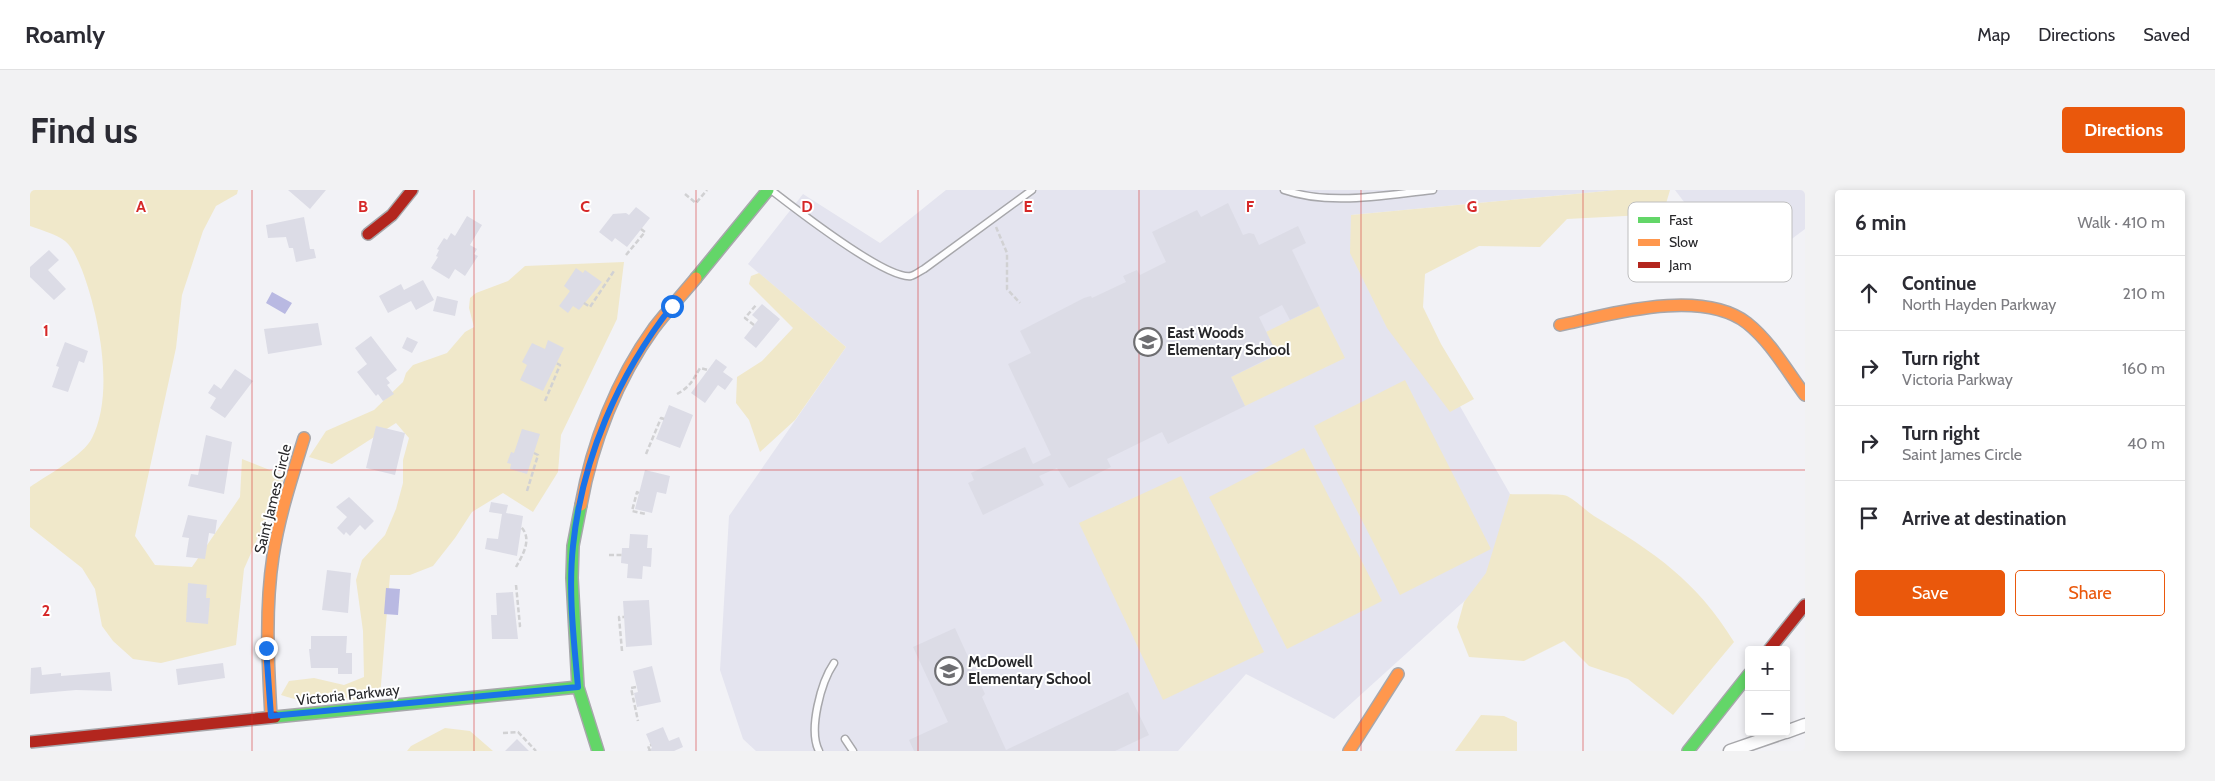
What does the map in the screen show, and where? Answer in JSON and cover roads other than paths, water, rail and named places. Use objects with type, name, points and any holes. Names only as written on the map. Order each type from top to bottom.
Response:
[{"type":"street","points":[[368,234],[385,223],[398,210],[412,190]]},
{"type":"street","points":[[598,751],[578,687],[572,578],[573,546],[585,482],[606,418],[629,369],[654,329],[770,190]]},
{"type":"street","points":[[1560,325],[1640,310],[1686,306],[1718,309],[1738,316],[1753,330],[1805,396]]},
{"type":"street","name":"Saint James Circle","points":[[271,716],[266,648],[271,570],[282,512],[304,438]]},
{"type":"street","points":[[1772,646],[1805,605]]},
{"type":"street","points":[[1349,751],[1398,674]]},
{"type":"street","points":[[1688,751],[1745,679]]},
{"type":"street","name":"Victoria Parkway","points":[[30,742],[271,716],[578,687]]},
{"type":"street","points":[[1790,731],[1805,725]]},
{"type":"street","points":[[1730,751],[1774,736]]},
{"type":"lane","points":[[770,190],[822,229],[860,254],[899,275],[911,276],[924,269],[1032,190]]},
{"type":"lane","points":[[1284,190],[1298,195],[1319,198],[1359,197],[1433,190]]},
{"type":"lane","points":[[818,751],[815,744],[814,718],[828,672],[834,663]]},
{"type":"lane","points":[[845,739],[853,751]]},
{"type":"water","points":[[272,292],[292,303],[285,314],[266,303]]},
{"type":"water","points":[[386,588],[400,589],[398,615],[384,614]]},
{"type":"place","name":"East Woods Elementary School","points":[[1148,342]]},
{"type":"place","name":"McDowell Elementary School","points":[[949,671]]}]
